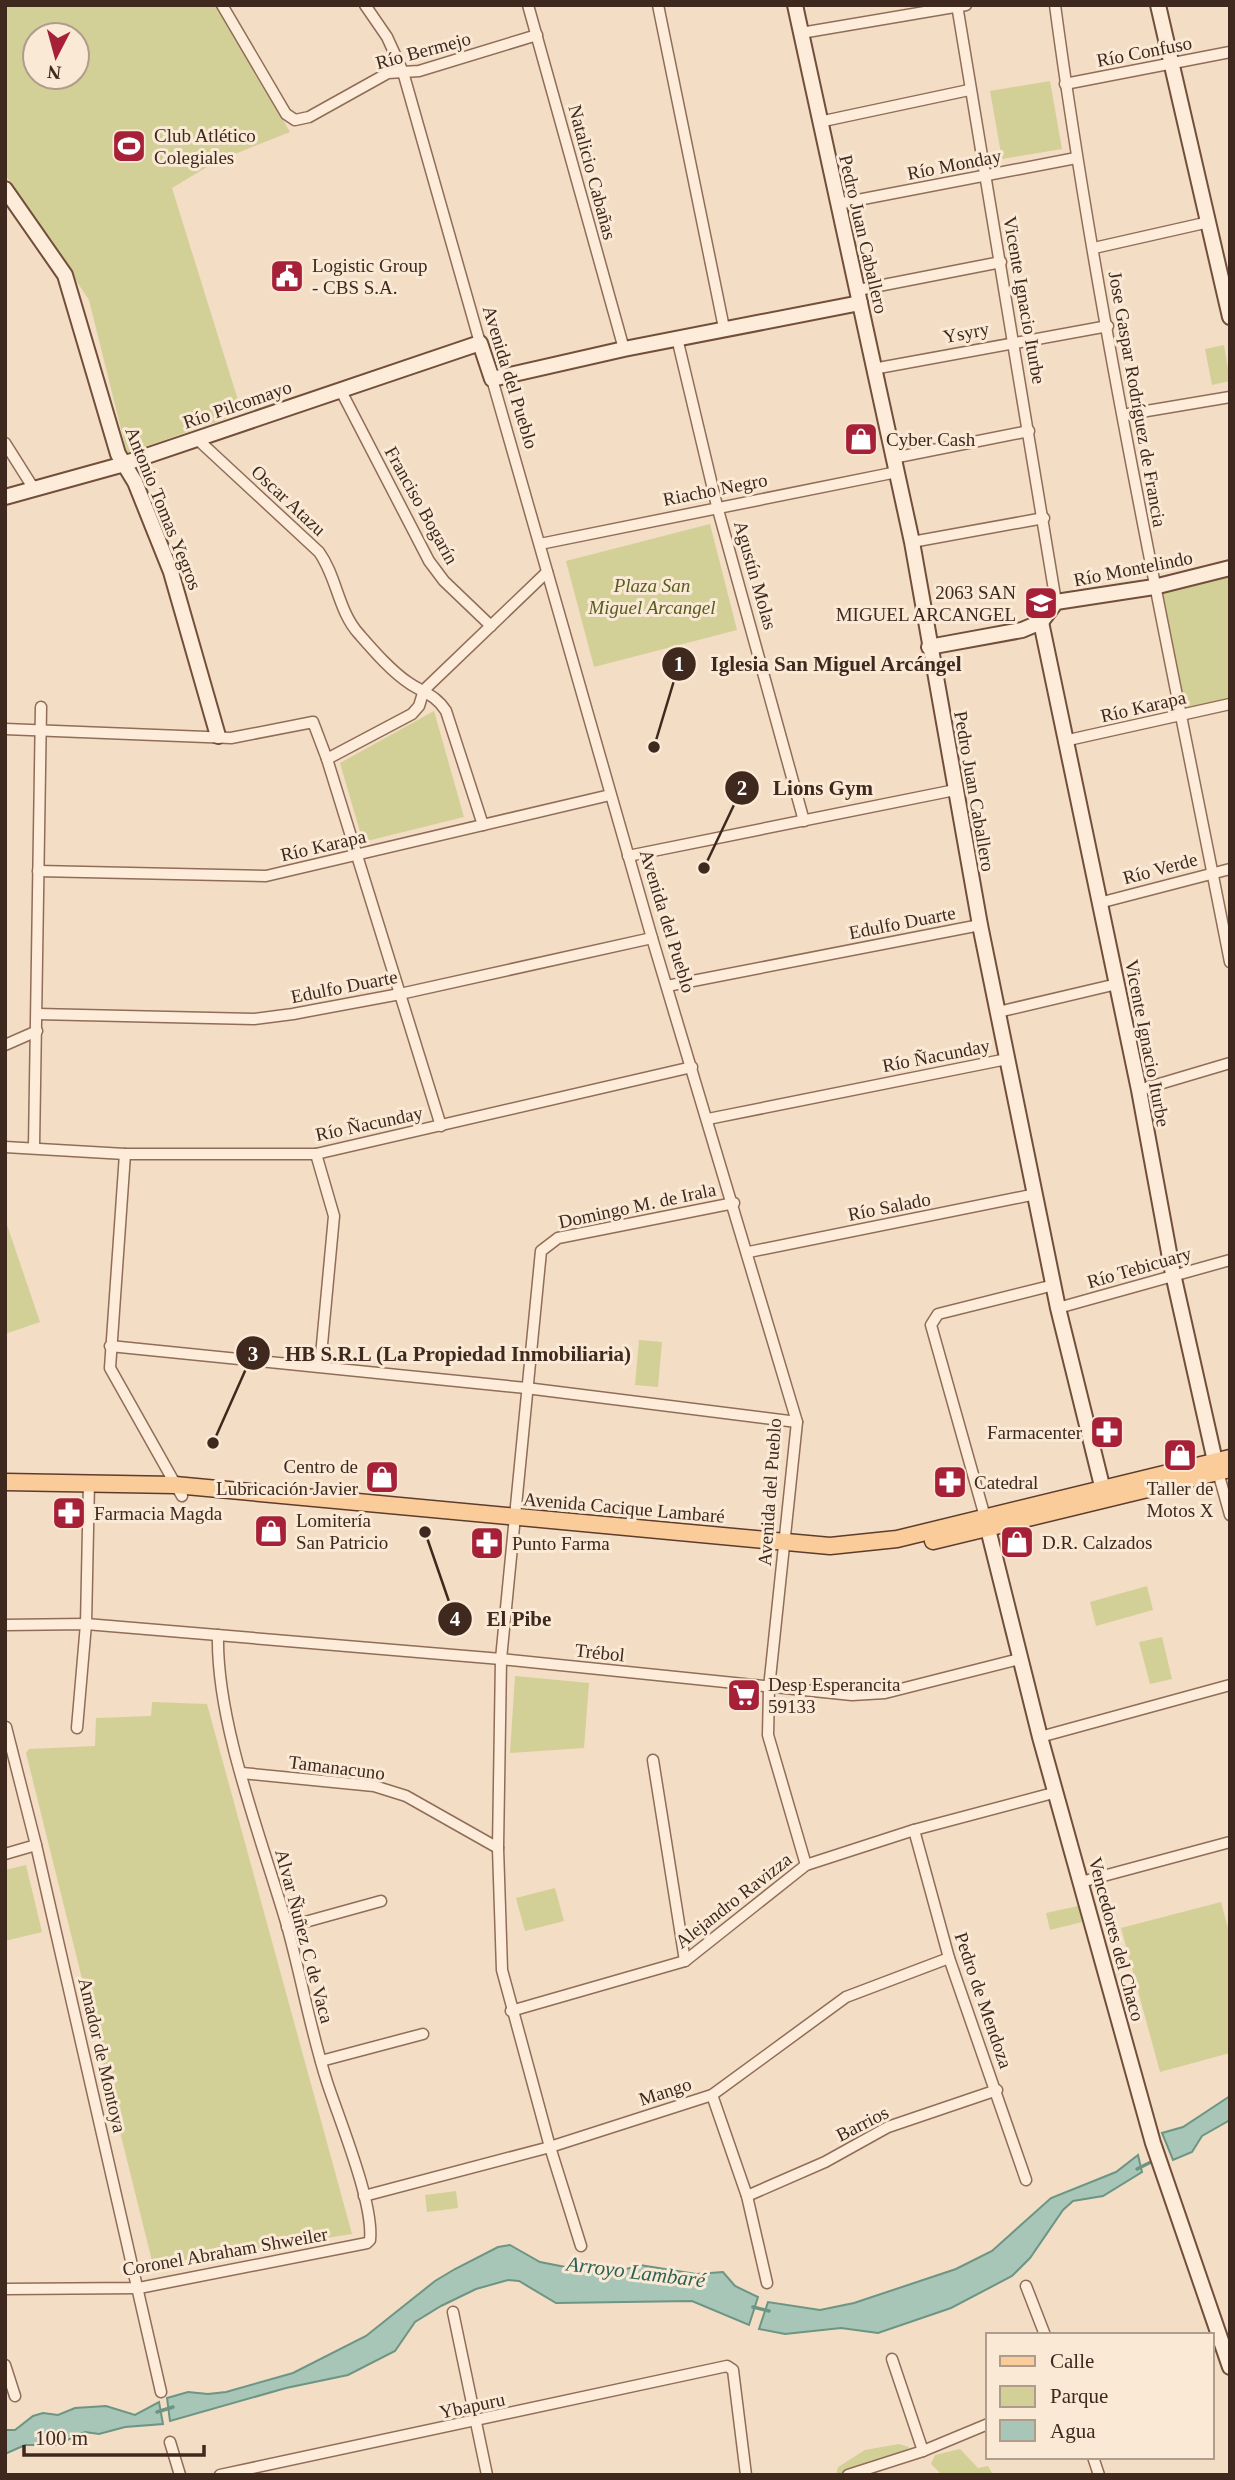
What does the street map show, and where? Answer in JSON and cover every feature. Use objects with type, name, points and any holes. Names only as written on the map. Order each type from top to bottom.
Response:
[{"type":"main road","name":"Avenida Cacique Lambaré","points":[[5,1482],[188,1491],[786,1548],[832,1556],[875,1553],[987,1522],[1223,1465]]},
{"type":"main road","name":"Avenida Cacique Lambaré","points":[[5,1493],[89,1487]]},
{"type":"street","name":"Río Bermejo","points":[[222,5],[286,114],[295,120],[309,117],[383,75],[424,70],[537,35]]},
{"type":"street","name":"Avenida del Pueblo","points":[[365,5],[387,37],[403,72],[610,795],[749,1252],[797,1422],[786,1548],[769,1688],[768,1735],[806,1865]]},
{"type":"street","name":"Natalicio Cabañas","points":[[528,5],[624,349]]},
{"type":"street","points":[[658,5],[724,328]]},
{"type":"street","name":"Pedro Juan Caballero","points":[[795,5],[912,542],[980,925],[1058,1308],[1104,1494]]},
{"type":"street","name":"Jose Gaspar Rodríguez de Francia","points":[[1055,5],[1076,158],[1154,587],[1230,962]]},
{"type":"street","points":[[1158,5],[1230,317]]},
{"type":"street","points":[[801,33],[960,6]]},
{"type":"street","name":"Vicente Ignacio Iturbe","points":[[960,6],[968,89],[1030,431],[1056,602]]},
{"type":"street","name":"Río Confuso","points":[[1065,84],[1230,52]]},
{"type":"street","points":[[819,121],[968,89]]},
{"type":"street","name":"Río Monday","points":[[837,204],[1076,158]]},
{"type":"street","name":"Antonio Tomas Yegros","points":[[5,189],[65,275],[118,454],[126,463],[171,572],[218,736]]},
{"type":"street","points":[[1094,248],[1209,222]]},
{"type":"street","points":[[492,379],[724,328],[1001,262]]},
{"type":"street","name":"Ysyry","points":[[873,369],[1012,341],[1108,326]]},
{"type":"street","name":"Agustín Molas","points":[[677,338],[717,506],[804,821]]},
{"type":"street","name":"Río Pilcomayo","points":[[5,496],[126,463],[480,343]]},
{"type":"street","name":"Franciso Bogarín","points":[[340,389],[429,561],[444,581],[491,626]]},
{"type":"street","points":[[1123,415],[1230,397]]},
{"type":"street","name":"Riacho Negro","points":[[540,544],[895,465],[1030,431]]},
{"type":"street","name":"Oscar Atazu","points":[[196,438],[308,541],[326,563],[349,622],[409,683],[438,699],[446,711],[483,825]]},
{"type":"street","points":[[5,443],[34,489]]},
{"type":"street","points":[[912,542],[1044,517]]},
{"type":"street","name":"Río Montelindo","points":[[1041,622],[1056,602],[1154,587],[1230,568]]},
{"type":"street","points":[[327,759],[412,714],[419,706],[424,690],[547,572]]},
{"type":"street","points":[[929,647],[1022,630],[1041,622]]},
{"type":"street","name":"Vicente Ignacio Iturbe","points":[[1041,622],[1139,1090],[1173,1274],[1223,1465]]},
{"type":"street","name":"Río Karapa","points":[[1064,741],[1230,704]]},
{"type":"street","points":[[34,1147],[41,707]]},
{"type":"street","points":[[5,729],[247,736],[313,722],[327,759],[441,1126]]},
{"type":"street","points":[[628,856],[955,790]]},
{"type":"street","name":"Río Karapa","points":[[38,872],[266,876],[610,795]]},
{"type":"street","name":"Río Verde","points":[[1099,902],[1230,869]]},
{"type":"street","name":"Edulfo Duarte","points":[[667,986],[980,925]]},
{"type":"street","name":"Edulfo Duarte","points":[[37,1014],[254,1018],[400,994],[652,938]]},
{"type":"street","name":"Río Ñacunday","points":[[998,1012],[1117,984]]},
{"type":"street","points":[[5,1045],[37,1031]]},
{"type":"street","name":"Río Ñacunday","points":[[708,1119],[1007,1059]]},
{"type":"street","points":[[1139,1090],[1230,1063]]},
{"type":"street","name":"Río Ñacunday","points":[[5,1147],[125,1154],[316,1154],[692,1067]]},
{"type":"street","points":[[125,1154],[110,1346],[114,1378],[188,1491]]},
{"type":"street","points":[[316,1154],[334,1216],[320,1366]]},
{"type":"street","name":"Río Salado","points":[[749,1252],[1036,1194]]},
{"type":"street","name":"Domingo M. de Irala","points":[[526,1388],[541,1251],[547,1244],[558,1238],[734,1203]]},
{"type":"street","name":"Río Tebicuary","points":[[1058,1308],[1230,1260]]},
{"type":"street","points":[[987,1522],[931,1325],[938,1314],[1054,1285]]},
{"type":"street","points":[[110,1346],[526,1388],[797,1422]]},
{"type":"street","points":[[526,1388],[501,1659],[498,1849],[502,1970],[511,2011],[581,2246]]},
{"type":"street","points":[[1223,1465],[1230,1515]]},
{"type":"street","points":[[78,1728],[86,1624],[89,1487]]},
{"type":"street","name":"Vencedores del Chaco","points":[[987,1522],[1019,1659],[1153,2143],[1230,2367]]},
{"type":"street","name":"Trébol","points":[[5,1625],[86,1624],[501,1659],[852,1695],[885,1693],[1019,1659]]},
{"type":"street","name":"Alvar Ñuñez C de Vaca","points":[[218,1635],[217,1671],[242,1773],[287,1927],[321,2061],[363,2196],[371,2235],[367,2243]]},
{"type":"street","points":[[1040,1737],[1230,1685]]},
{"type":"street","name":"Amador de Montoya","points":[[6,1727],[36,1845],[161,2392]]},
{"type":"street","points":[[653,1760],[685,1961]]},
{"type":"street","name":"Tamanacuno","points":[[242,1773],[374,1786],[406,1796],[498,1849]]},
{"type":"street","name":"Alejandro Ravizza","points":[[511,2011],[685,1961],[806,1865],[914,1830],[1057,1792]]},
{"type":"street","name":"Pedro de Mendoza","points":[[914,1830],[949,1958],[1026,2180]]},
{"type":"street","points":[[1081,1882],[1230,1842]]},
{"type":"street","points":[[5,1854],[36,1845]]},
{"type":"street","points":[[287,1927],[382,1901]]},
{"type":"street","name":"Mango","points":[[363,2196],[550,2147],[712,2095],[846,1997],[949,1958]]},
{"type":"street","points":[[321,2061],[424,2034]]},
{"type":"street","name":"Barrios","points":[[747,2196],[824,2162],[888,2127],[996,2090]]},
{"type":"street","points":[[712,2095],[747,2196],[767,2283]]},
{"type":"street","name":"Coronel Abraham Shweiler","points":[[5,2289],[139,2288],[367,2243]]},
{"type":"street","points":[[1026,2286],[1044,2333]]},
{"type":"street","points":[[453,2312],[487,2475]]},
{"type":"street","points":[[892,2359],[923,2451]]},
{"type":"street","points":[[5,2365],[15,2396]]},
{"type":"street","name":"Ybapuru","points":[[220,2475],[731,2367],[746,2475]]},
{"type":"street","points":[[849,2475],[923,2451],[986,2425]]},
{"type":"street","points":[[170,2442],[180,2475]]},
{"type":"green space","name":"Club Atlético Colegiales","points":[[5,5],[217,5],[290,132],[217,161],[172,188],[242,413],[127,453],[89,300],[5,174]]},
{"type":"green space","points":[[1050,81],[1062,149],[1002,159],[990,91]]},
{"type":"green space","points":[[1224,345],[1230,381],[1212,385],[1205,349]]},
{"type":"green space","name":"Plaza San Miguel Arcangel","points":[[710,524],[737,630],[594,667],[566,561]]},
{"type":"green space","points":[[1230,575],[1230,699],[1186,709],[1161,591]]},
{"type":"green space","points":[[434,711],[464,817],[363,842],[340,763]]},
{"type":"green space","points":[[5,1219],[40,1322],[5,1334]]},
{"type":"green space","points":[[639,1340],[662,1342],[658,1387],[635,1385]]},
{"type":"green space","points":[[1147,1586],[1153,1610],[1096,1626],[1090,1602]]},
{"type":"green space","points":[[1162,1637],[1172,1679],[1150,1684],[1139,1642]]},
{"type":"green space","points":[[515,1676],[589,1683],[584,1748],[510,1753]]},
{"type":"green space","points":[[152,1702],[207,1704],[352,2234],[153,2265],[26,1753],[29,1749],[95,1746],[96,1718],[151,1716]]},
{"type":"green space","points":[[26,1865],[42,1932],[5,1941],[5,1870]]},
{"type":"green space","points":[[555,1888],[564,1921],[525,1931],[516,1898]]},
{"type":"green space","points":[[1221,1902],[1230,1936],[1230,2053],[1160,2072],[1121,1928]]},
{"type":"green space","points":[[1078,1906],[1082,1922],[1050,1930],[1046,1913]]},
{"type":"green space","points":[[456,2191],[458,2208],[427,2212],[425,2195]]},
{"type":"green space","points":[[899,2444],[909,2447],[907,2452],[854,2475],[836,2475],[838,2467],[865,2450]]},
{"type":"green space","points":[[960,2449],[978,2468],[988,2466],[993,2475],[942,2475],[931,2464],[935,2455]]},
{"type":"water","points":[[1230,2096],[1230,2120],[1202,2136],[1192,2152],[1173,2160],[1162,2133],[1183,2127]]},
{"type":"water","points":[[1138,2155],[1142,2172],[1103,2196],[1073,2201],[1063,2210],[1030,2258],[1012,2276],[951,2308],[878,2333],[841,2328],[785,2334],[759,2329],[768,2302],[820,2310],[854,2303],[956,2269],[992,2251],[1051,2198],[1116,2172]]},
{"type":"water","points":[[510,2245],[540,2262],[606,2275],[640,2265],[696,2274],[723,2272],[735,2286],[758,2297],[749,2325],[692,2301],[556,2303],[519,2281],[508,2280],[476,2289],[441,2306],[415,2322],[395,2351],[348,2375],[286,2388],[170,2421],[167,2398],[188,2392],[226,2392],[293,2373],[366,2336],[435,2281],[455,2269],[498,2247]]},
{"type":"water","points":[[159,2402],[163,2424],[125,2427],[99,2434],[85,2432],[56,2445],[25,2445],[5,2454],[5,2430],[15,2430],[33,2416],[43,2413],[58,2415],[75,2408],[106,2406],[135,2415]]},
{"type":"waterway","name":"Arroyo Lambaré","points":[[1137,2169],[1155,2160]]},
{"type":"waterway","name":"Arroyo Lambaré","points":[[753,2307],[769,2311]]},
{"type":"waterway","name":"Arroyo Lambaré","points":[[157,2412],[173,2407]]},
{"type":"place","name":"Club Atlético Colegiales","points":[[129,146]]},
{"type":"place","name":"Logistic Group - CBS S.A.","points":[[287,276]]},
{"type":"place","name":"Cyber Cash","points":[[861,439]]},
{"type":"place","name":"2063 SAN MIGUEL ARCANGEL","points":[[1041,603]]},
{"type":"place","name":"Iglesia San Miguel Arcángel","points":[[654,747]]},
{"type":"place","name":"Lions Gym","points":[[704,868]]},
{"type":"place","name":"Farmacenter","points":[[1107,1432]]},
{"type":"place","name":"HB S.R.L (La Propiedad Inmobiliaria)","points":[[213,1443]]},
{"type":"place","name":"Taller de Motos X","points":[[1180,1455]]},
{"type":"place","name":"Centro de Lubricación Javier","points":[[382,1477]]},
{"type":"place","name":"Catedral","points":[[950,1482]]},
{"type":"place","name":"Farmacia Magda","points":[[69,1513]]},
{"type":"place","name":"Lomitería San Patricio","points":[[271,1531]]},
{"type":"place","name":"El Pibe","points":[[425,1532]]},
{"type":"place","name":"D.R. Calzados","points":[[1017,1542]]},
{"type":"place","name":"Punto Farma","points":[[487,1543]]},
{"type":"place","name":"Desp Esperancita 59133","points":[[744,1695]]}]
